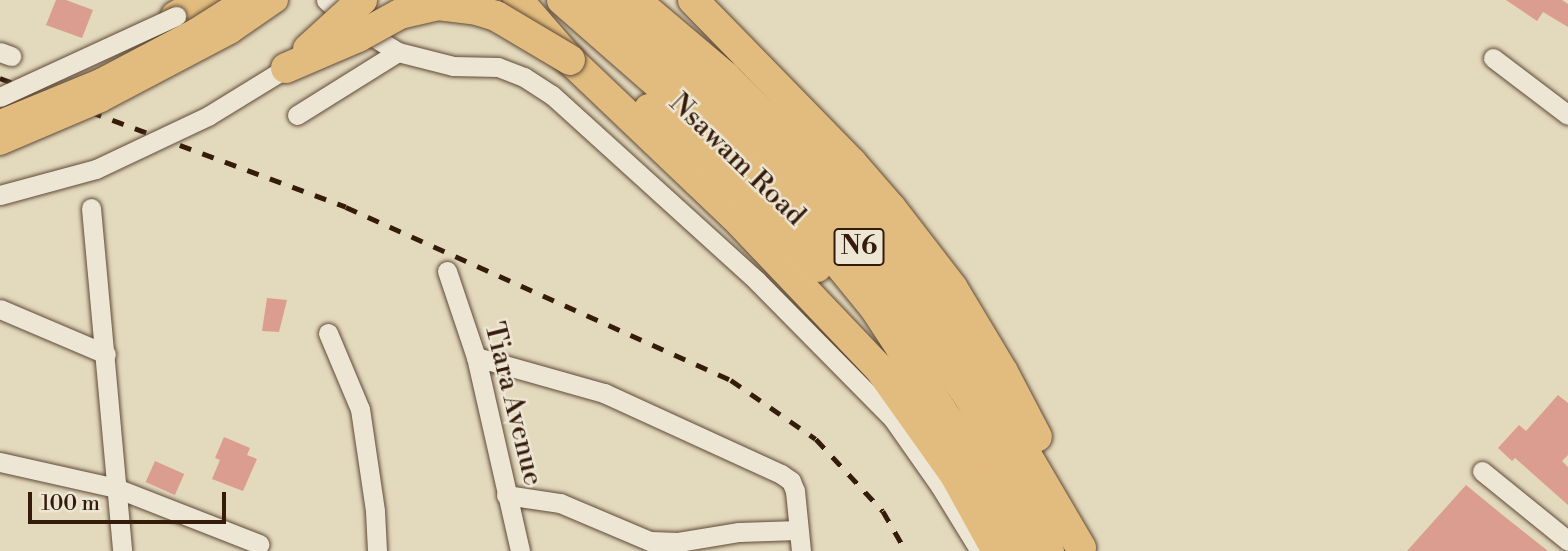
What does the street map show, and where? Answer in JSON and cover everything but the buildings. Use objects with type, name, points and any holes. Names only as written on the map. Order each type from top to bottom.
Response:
[{"type":"highway","points":[[186,8],[205,0]]},
{"type":"highway","points":[[286,68],[362,0]]},
{"type":"highway","points":[[520,0],[570,60],[790,274],[878,368],[955,475],[997,551]]},
{"type":"highway","points":[[520,0],[710,162],[899,349]]},
{"type":"highway","name":"Nsawam Road","points":[[562,0],[723,141],[776,194],[874,307],[987,480],[1025,551]]},
{"type":"highway","name":"Nsawam Road","points":[[598,0],[741,122],[804,185],[896,291],[971,400],[1049,551]]},
{"type":"highway","points":[[635,0],[725,76],[866,218],[954,333],[1082,550]]},
{"type":"highway","points":[[678,0],[749,58]]},
{"type":"highway","points":[[693,0],[852,163],[952,287],[1003,372],[1049,460],[1082,550]]},
{"type":"highway","points":[[286,68],[358,37],[400,14],[438,5],[472,9],[496,16],[570,60]]},
{"type":"main road","points":[[0,122],[100,81],[244,0]]},
{"type":"main road","points":[[0,144],[125,88],[230,32],[276,0]]},
{"type":"street","points":[[326,0],[356,26],[398,52],[453,66],[498,67],[524,77],[552,95],[758,281],[892,419],[940,486],[980,551]]},
{"type":"street","points":[[0,97],[186,8]]},
{"type":"street","points":[[297,115],[398,52]]},
{"type":"street","points":[[1493,58],[1568,115]]},
{"type":"street","points":[[0,195],[96,169],[208,116],[286,68]]},
{"type":"street","points":[[92,208],[122,551]]},
{"type":"street","name":"Tiara Avenue","points":[[447,271],[476,357],[520,551]]},
{"type":"street","points":[[0,309],[106,354]]},
{"type":"street","points":[[328,334],[360,410],[375,511],[377,551]]},
{"type":"street","points":[[476,357],[604,393],[781,474],[791,481],[795,491],[801,551]]},
{"type":"street","points":[[0,462],[116,488],[259,544]]},
{"type":"street","points":[[1482,471],[1568,541]]},
{"type":"street","points":[[506,495],[559,503],[652,546],[739,532],[798,530]]},
{"type":"railway","points":[[0,78],[346,207],[731,380],[816,439],[883,511],[906,551]]}]
